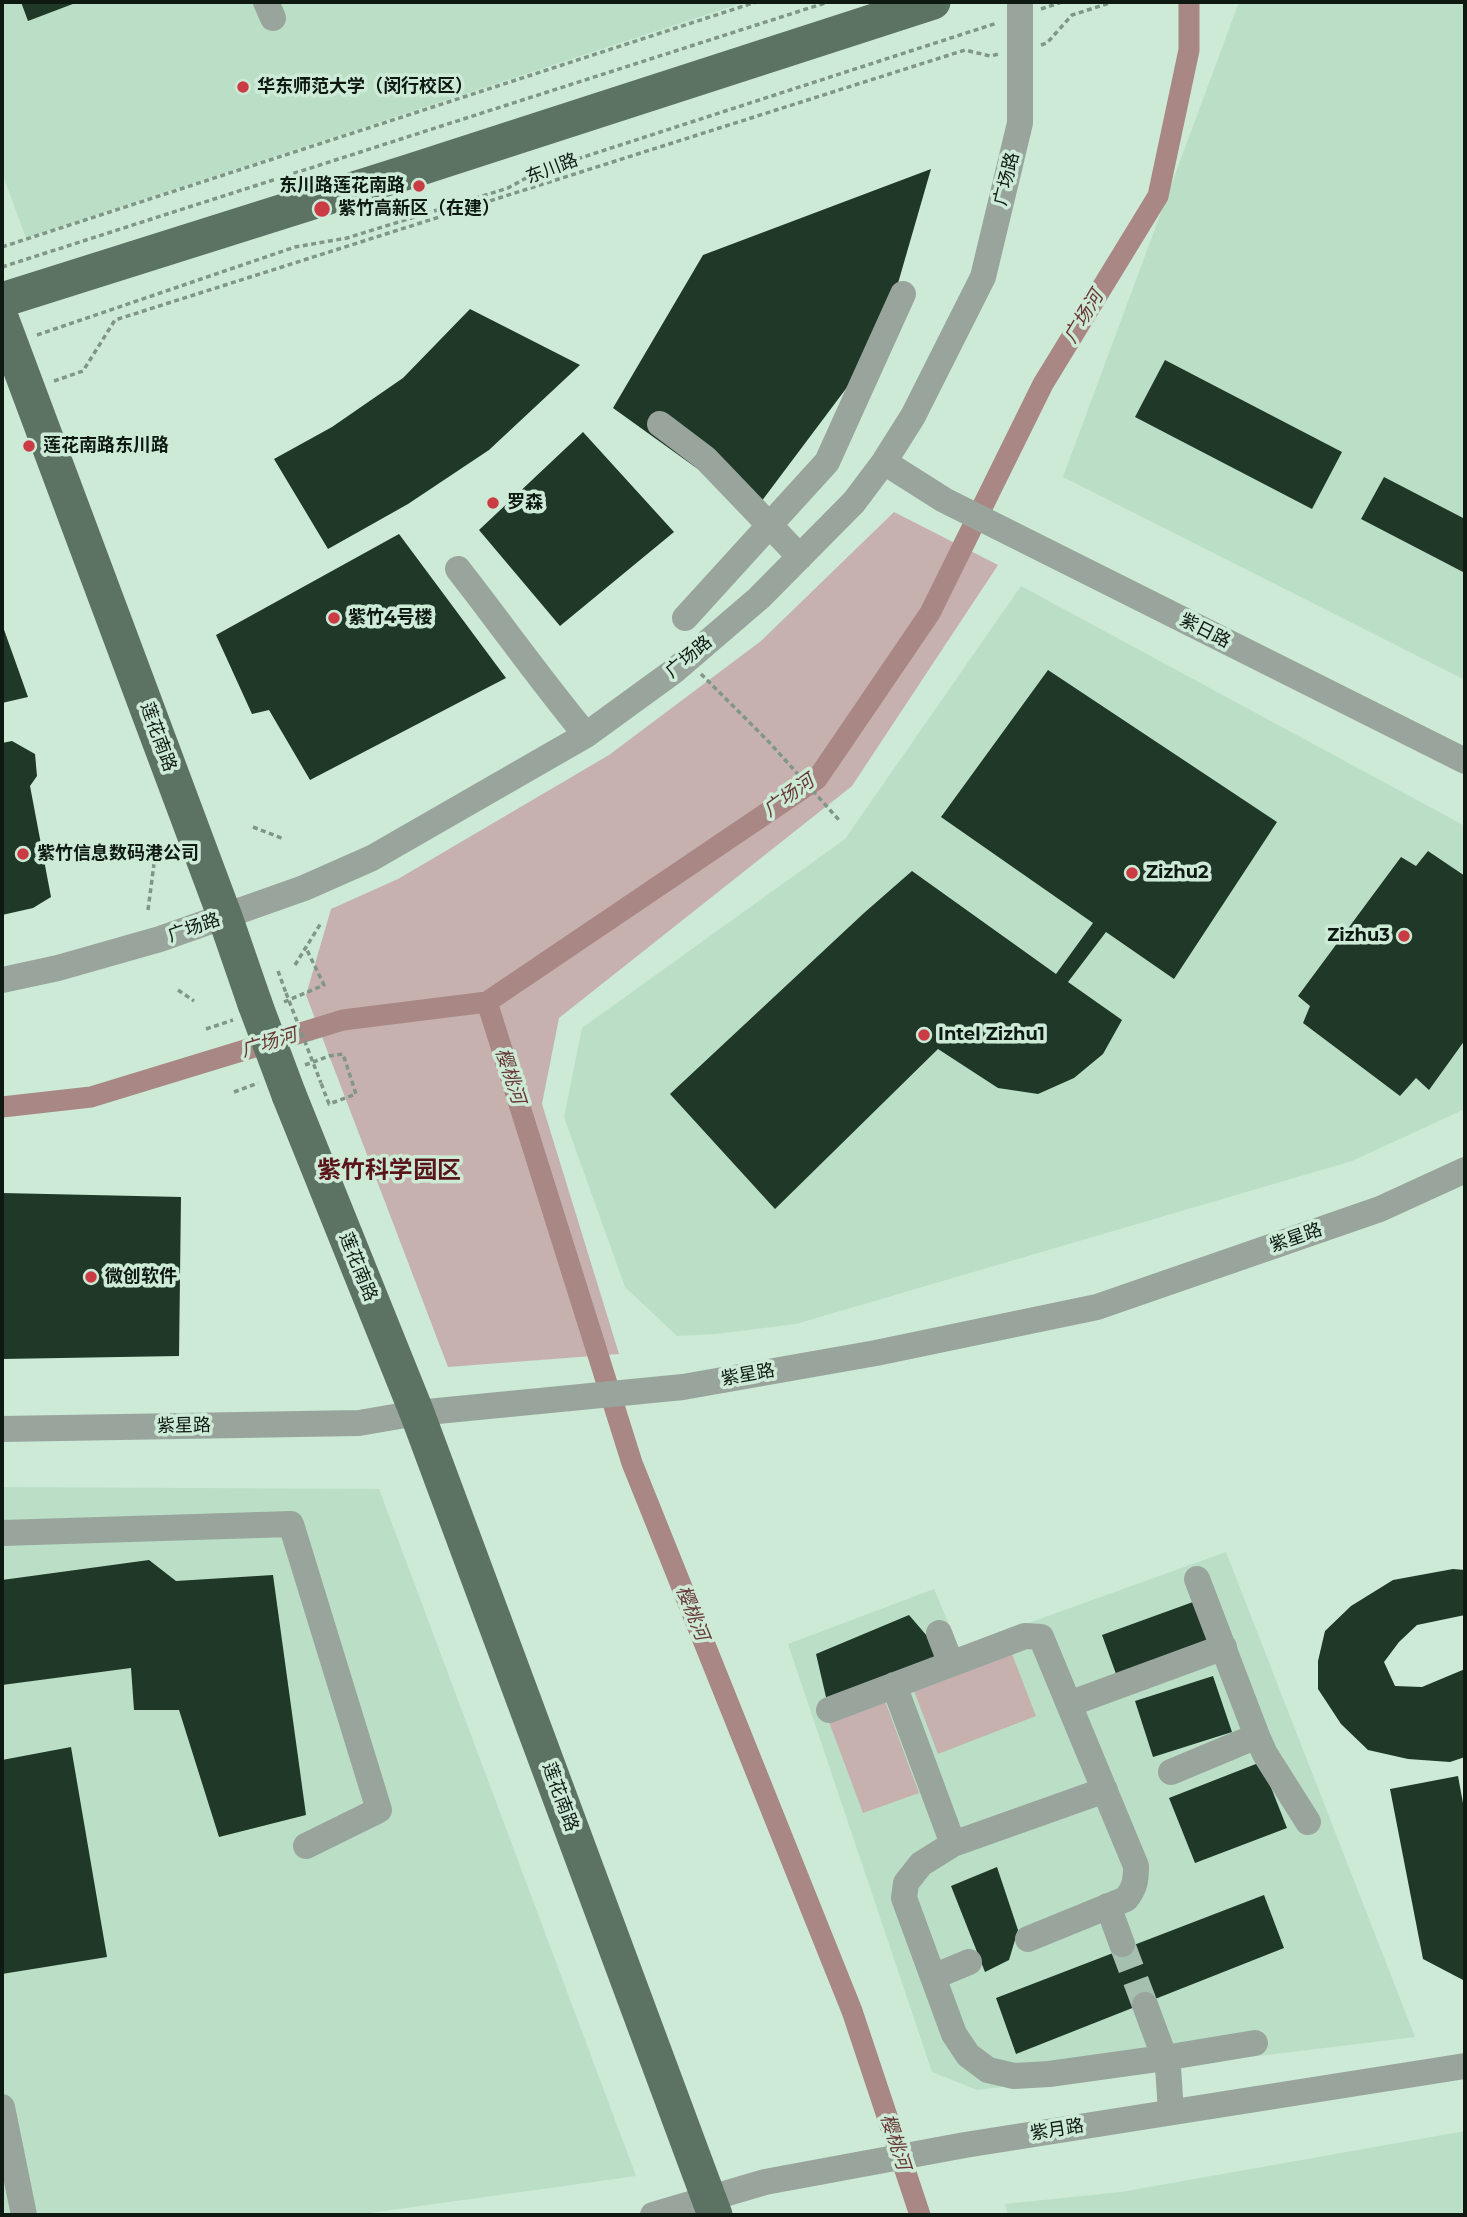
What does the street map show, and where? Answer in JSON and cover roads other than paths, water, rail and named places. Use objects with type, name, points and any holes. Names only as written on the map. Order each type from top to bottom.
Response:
[{"type":"main road","points":[[2,300],[424,167],[911,5]]},
{"type":"main road","name":"莲花南路","points":[[6,332],[225,918],[271,998],[289,1096],[417,1413],[711,2206]]},
{"type":"street","name":"广场路","points":[[2,980],[58,968],[225,918],[372,858],[586,736],[687,660],[759,598],[854,502],[884,462],[913,416],[983,278],[1020,123],[1020,9]]},
{"type":"street","points":[[685,618],[827,462],[902,294]]},
{"type":"street","points":[[660,424],[705,458],[800,557]]},
{"type":"street","name":"紫日路","points":[[884,462],[944,500],[1465,761]]},
{"type":"street","points":[[458,569],[504,627],[540,680],[586,736]]},
{"type":"street","name":"紫星路","points":[[2,1429],[359,1423],[417,1413],[683,1387],[876,1353],[1097,1307],[1380,1209],[1465,1170]]},
{"type":"street","points":[[2,1533],[291,1524],[379,1810],[306,1846]]},
{"type":"street","points":[[1197,1579],[1265,1754],[1308,1822]]},
{"type":"street","points":[[939,1633],[951,1664]]},
{"type":"street","points":[[829,1710],[1026,1636],[1041,1637],[1136,1866],[1136,1881],[1133,1891],[1126,1899],[1028,1939]]},
{"type":"street","points":[[1069,1704],[1224,1647]]},
{"type":"street","points":[[894,1685],[953,1844]]},
{"type":"street","points":[[1171,1772],[1257,1736]]},
{"type":"street","points":[[1105,1790],[953,1844],[921,1864],[906,1883],[904,1898],[954,2034],[968,2055],[988,2070],[1014,2076],[1049,2074],[1255,2043]]},
{"type":"street","points":[[1108,1906],[1122,1944]]},
{"type":"street","points":[[933,1977],[969,1962]]},
{"type":"street","points":[[1145,2005],[1168,2067],[1171,2112]]},
{"type":"street","name":"紫月路","points":[[653,2215],[711,2206],[765,2182],[965,2145],[1465,2066]]},
{"type":"street","points":[[2,2106],[24,2215]]},
{"type":"waterway","name":"广场河","points":[[2,1107],[91,1097],[343,1020],[487,1002],[817,779],[930,613],[1043,384],[1158,196],[1189,50],[1189,2]]},
{"type":"waterway","name":"樱桃河","points":[[487,1002],[632,1463],[852,2011],[920,2215]]},
{"type":"tunnel","points":[[1122,1944],[1145,2005]]},
{"type":"place","name":"华东师范大学（闵行校区）","points":[[243,87]]},
{"type":"place","name":"东川路莲花南路","points":[[419,186]]},
{"type":"place","name":"紫竹高新区（在建）","points":[[322,209]]},
{"type":"place","name":"莲花南路东川路","points":[[29,446]]},
{"type":"place","name":"罗森","points":[[493,503]]},
{"type":"place","name":"紫竹4号楼","points":[[334,618]]},
{"type":"place","name":"紫竹信息数码港公司","points":[[23,854]]},
{"type":"place","name":"Zizhu2","points":[[1132,873]]},
{"type":"place","name":"Zizhu3","points":[[1404,936]]},
{"type":"place","name":"Intel Zizhu1","points":[[924,1035]]},
{"type":"place","name":"微创软件","points":[[91,1277]]},
{"type":"district","name":"紫竹科学园区","points":[[389,1171]]}]
